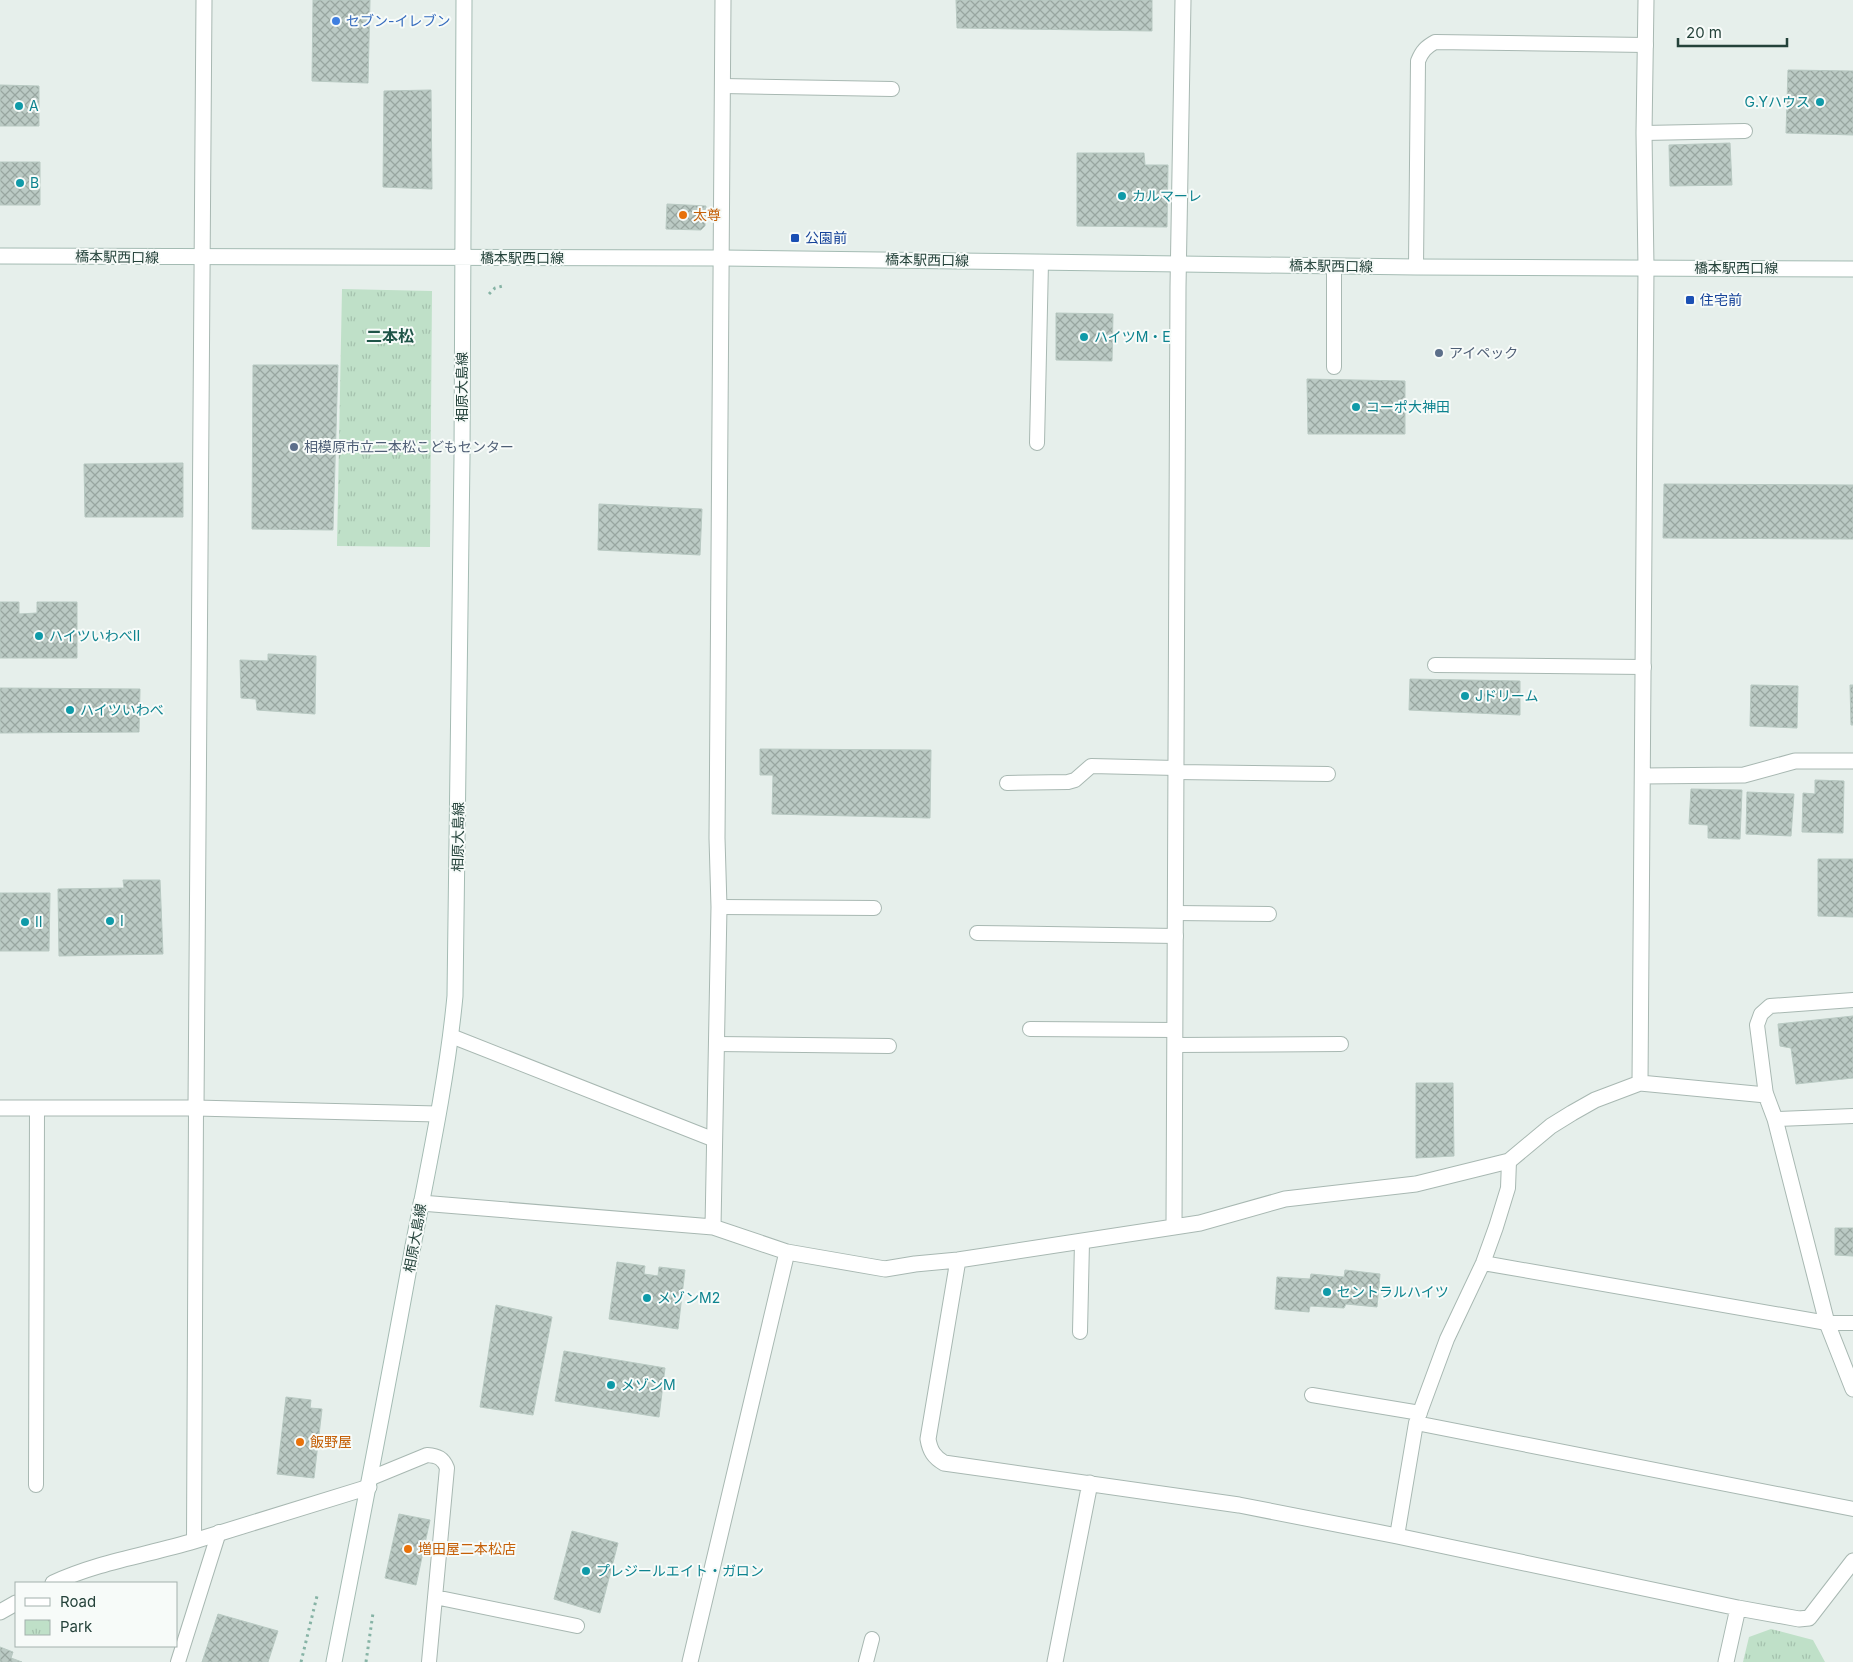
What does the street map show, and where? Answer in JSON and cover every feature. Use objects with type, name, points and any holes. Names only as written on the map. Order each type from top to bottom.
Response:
[{"type":"street","points":[[196,1108],[204,0]]},
{"type":"street","name":"相原大島線","points":[[334,1662],[370,1482],[451,1036],[456,956],[464,0]]},
{"type":"street","points":[[713,1228],[719,907],[717,828],[724,0]]},
{"type":"street","points":[[1174,1228],[1178,264],[1183,0]]},
{"type":"street","points":[[1640,1083],[1644,776],[1646,267],[1644,133],[1646,0]]},
{"type":"street","name":"橋本駅西口線","points":[[0,256],[722,258],[1416,267],[1853,269]]},
{"type":"street","points":[[1644,776],[1744,775],[1795,760],[1853,761]]},
{"type":"street","points":[[421,1203],[713,1228],[787,1252],[885,1269],[1174,1228],[1200,1223],[1285,1199],[1416,1184],[1509,1161],[1551,1126],[1572,1112],[1595,1100],[1640,1083],[1766,1095],[1775,1119],[1826,1323],[1853,1389]]},
{"type":"street","points":[[0,1108],[196,1108],[437,1114]]},
{"type":"street","points":[[690,1662],[787,1252]]},
{"type":"street","points":[[958,1260],[928,1439],[930,1449],[936,1458],[944,1463],[1239,1505],[1799,1619],[1809,1618],[1853,1561]]},
{"type":"street","points":[[55,1582],[77,1572],[106,1563],[194,1541],[370,1482]]},
{"type":"street","points":[[1055,1662],[1090,1483]]},
{"type":"street","points":[[0,1612],[15,1604]]},
{"type":"street","points":[[1726,1662],[1738,1608]]},
{"type":"lane","points":[[1416,267],[1418,61],[1427,47],[1435,42],[1646,45]]},
{"type":"lane","points":[[723,86],[892,89]]},
{"type":"lane","points":[[1644,133],[1744,131]]},
{"type":"lane","points":[[1037,443],[1041,262]]},
{"type":"lane","points":[[1334,266],[1334,367]]},
{"type":"lane","points":[[1435,666],[1644,667]]},
{"type":"lane","points":[[1007,783],[1068,782],[1075,780],[1092,766],[1328,774]]},
{"type":"lane","points":[[719,907],[874,908]]},
{"type":"lane","points":[[1176,913],[1269,914]]},
{"type":"lane","points":[[977,933],[1176,936]]},
{"type":"lane","points":[[1766,1095],[1758,1025],[1761,1014],[1770,1006],[1853,1000]]},
{"type":"lane","points":[[1030,1028],[1175,1030]]},
{"type":"lane","points":[[451,1036],[716,1140]]},
{"type":"lane","points":[[716,1044],[889,1046]]},
{"type":"lane","points":[[1176,1046],[1341,1044]]},
{"type":"lane","points":[[36,1486],[37,1108]]},
{"type":"lane","points":[[194,1541],[196,1108]]},
{"type":"lane","points":[[1775,1119],[1853,1116]]},
{"type":"lane","points":[[1397,1536],[1418,1418],[1447,1339],[1483,1263],[1508,1188],[1509,1161]]},
{"type":"lane","points":[[1080,1332],[1082,1242]]},
{"type":"lane","points":[[1483,1263],[1826,1323],[1853,1323]]},
{"type":"lane","points":[[1312,1395],[1853,1509]]},
{"type":"lane","points":[[370,1482],[427,1455],[436,1456],[444,1460],[447,1468],[429,1662]]},
{"type":"lane","points":[[178,1662],[219,1532]]},
{"type":"lane","points":[[435,1597],[577,1626]]},
{"type":"lane","points":[[866,1662],[872,1639]]},
{"type":"path","points":[[488,294],[496,288],[508,284]]},
{"type":"green space","points":[[342,289],[432,291],[430,547],[337,546]]},
{"type":"green space","points":[[1771,1629],[1813,1640],[1825,1662],[1743,1662],[1749,1637]]},
{"type":"building","points":[[313,0],[370,0],[368,83],[312,81]]},
{"type":"building","points":[[956,0],[1152,0],[1152,31],[957,28]]},
{"type":"building","name":"G.Yハウス","points":[[1788,70],[1853,71],[1853,135],[1786,133]]},
{"type":"building","name":"A","points":[[0,85],[39,86],[39,126],[0,126]]},
{"type":"building","points":[[431,90],[432,189],[383,187],[384,91]]},
{"type":"building","points":[[1730,143],[1732,185],[1670,186],[1669,145]]},
{"type":"building","name":"カルマーレ","points":[[1077,153],[1144,153],[1145,165],[1168,165],[1167,227],[1077,226]]},
{"type":"building","name":"B","points":[[0,162],[40,162],[40,205],[0,205]]},
{"type":"building","points":[[667,204],[706,206],[705,226],[701,230],[666,229]]},
{"type":"building","name":"ハイツM・E","points":[[1056,313],[1113,314],[1112,361],[1056,360]]},
{"type":"building","name":"相模原市立二本松こどもセンター","points":[[253,365],[338,365],[333,530],[252,529]]},
{"type":"building","name":"コーポ大神田","points":[[1307,379],[1405,381],[1405,434],[1308,434]]},
{"type":"building","points":[[183,463],[183,517],[85,517],[84,464]]},
{"type":"building","points":[[1664,484],[1853,485],[1853,539],[1663,538]]},
{"type":"building","points":[[599,504],[702,509],[700,555],[598,550]]},
{"type":"building","name":"ハイツいわべⅡ","points":[[0,602],[19,602],[19,614],[37,613],[37,602],[77,602],[77,658],[0,658]]},
{"type":"building","points":[[268,654],[316,656],[315,714],[257,710],[256,699],[241,698],[240,660],[268,661]]},
{"type":"building","name":"Jドリーム","points":[[1410,679],[1520,681],[1520,715],[1409,710]]},
{"type":"building","points":[[1751,685],[1798,686],[1797,728],[1750,726]]},
{"type":"building","points":[[1850,685],[1853,685],[1853,725],[1851,725]]},
{"type":"building","name":"ハイツいわべ","points":[[0,688],[140,689],[139,732],[0,733]]},
{"type":"building","points":[[760,749],[931,750],[930,818],[772,814],[773,775],[760,775]]},
{"type":"building","points":[[1815,780],[1844,781],[1843,833],[1802,832],[1803,793],[1815,794]]},
{"type":"building","points":[[1691,789],[1742,790],[1740,839],[1708,838],[1708,825],[1689,824]]},
{"type":"building","points":[[1747,792],[1794,794],[1791,836],[1746,834]]},
{"type":"building","points":[[1818,859],[1853,859],[1853,917],[1818,916]]},
{"type":"building","name":"Ⅰ","points":[[123,880],[160,880],[163,954],[59,956],[58,889],[124,888]]},
{"type":"building","name":"Ⅱ","points":[[0,893],[50,893],[49,951],[0,951]]},
{"type":"building","points":[[1853,1016],[1853,1078],[1796,1084],[1791,1048],[1780,1046],[1778,1024]]},
{"type":"building","points":[[1416,1083],[1453,1083],[1454,1156],[1416,1158]]},
{"type":"building","points":[[1835,1228],[1853,1228],[1853,1256],[1835,1255]]},
{"type":"building","name":"メゾンM2","points":[[617,1262],[645,1266],[644,1274],[658,1276],[659,1267],[685,1270],[678,1329],[609,1319]]},
{"type":"building","name":"セントラルハイツ","points":[[1345,1270],[1380,1274],[1377,1307],[1346,1304],[1344,1308],[1310,1306],[1309,1312],[1275,1309],[1277,1277],[1310,1279],[1311,1274],[1344,1277]]},
{"type":"building","points":[[496,1305],[552,1317],[533,1415],[480,1407]]},
{"type":"building","name":"メゾンM","points":[[564,1351],[665,1368],[659,1417],[555,1401]]},
{"type":"building","name":"飯野屋","points":[[286,1397],[311,1400],[310,1408],[322,1409],[314,1478],[277,1474]]},
{"type":"building","name":"増田屋二本松店","points":[[399,1514],[430,1520],[416,1585],[385,1578]]},
{"type":"building","name":"プレジールエイト・ガロン","points":[[572,1531],[618,1543],[600,1613],[554,1599]]},
{"type":"building","points":[[218,1614],[278,1631],[268,1662],[202,1662]]},
{"type":"building","points":[[0,1647],[13,1652],[11,1658],[22,1662],[0,1662]]},
{"type":"place","name":"セブン-イレブン","points":[[336,21]]},
{"type":"place","name":"G.Yハウス","points":[[1820,102]]},
{"type":"place","name":"A","points":[[19,106]]},
{"type":"place","name":"B","points":[[20,183]]},
{"type":"place","name":"カルマーレ","points":[[1122,196]]},
{"type":"place","name":"太尊","points":[[683,215]]},
{"type":"place","name":"公園前","points":[[795,238]]},
{"type":"place","name":"住宅前","points":[[1690,300]]},
{"type":"place","name":"ハイツM・E","points":[[1084,337]]},
{"type":"place","name":"アイペック","points":[[1439,353]]},
{"type":"place","name":"コーポ大神田","points":[[1356,407]]},
{"type":"place","name":"相模原市立二本松こどもセンター","points":[[294,447]]},
{"type":"place","name":"ハイツいわべⅡ","points":[[39,636]]},
{"type":"place","name":"Jドリーム","points":[[1465,696]]},
{"type":"place","name":"ハイツいわべ","points":[[70,710]]},
{"type":"place","name":"Ⅰ","points":[[110,921]]},
{"type":"place","name":"Ⅱ","points":[[25,922]]},
{"type":"place","name":"セントラルハイツ","points":[[1327,1292]]},
{"type":"place","name":"メゾンM2","points":[[647,1298]]},
{"type":"place","name":"メゾンM","points":[[611,1385]]},
{"type":"place","name":"飯野屋","points":[[300,1442]]},
{"type":"place","name":"増田屋二本松店","points":[[408,1549]]},
{"type":"place","name":"プレジールエイト・ガロン","points":[[586,1571]]},
{"type":"district","name":"二本松","points":[[390,336]]}]
